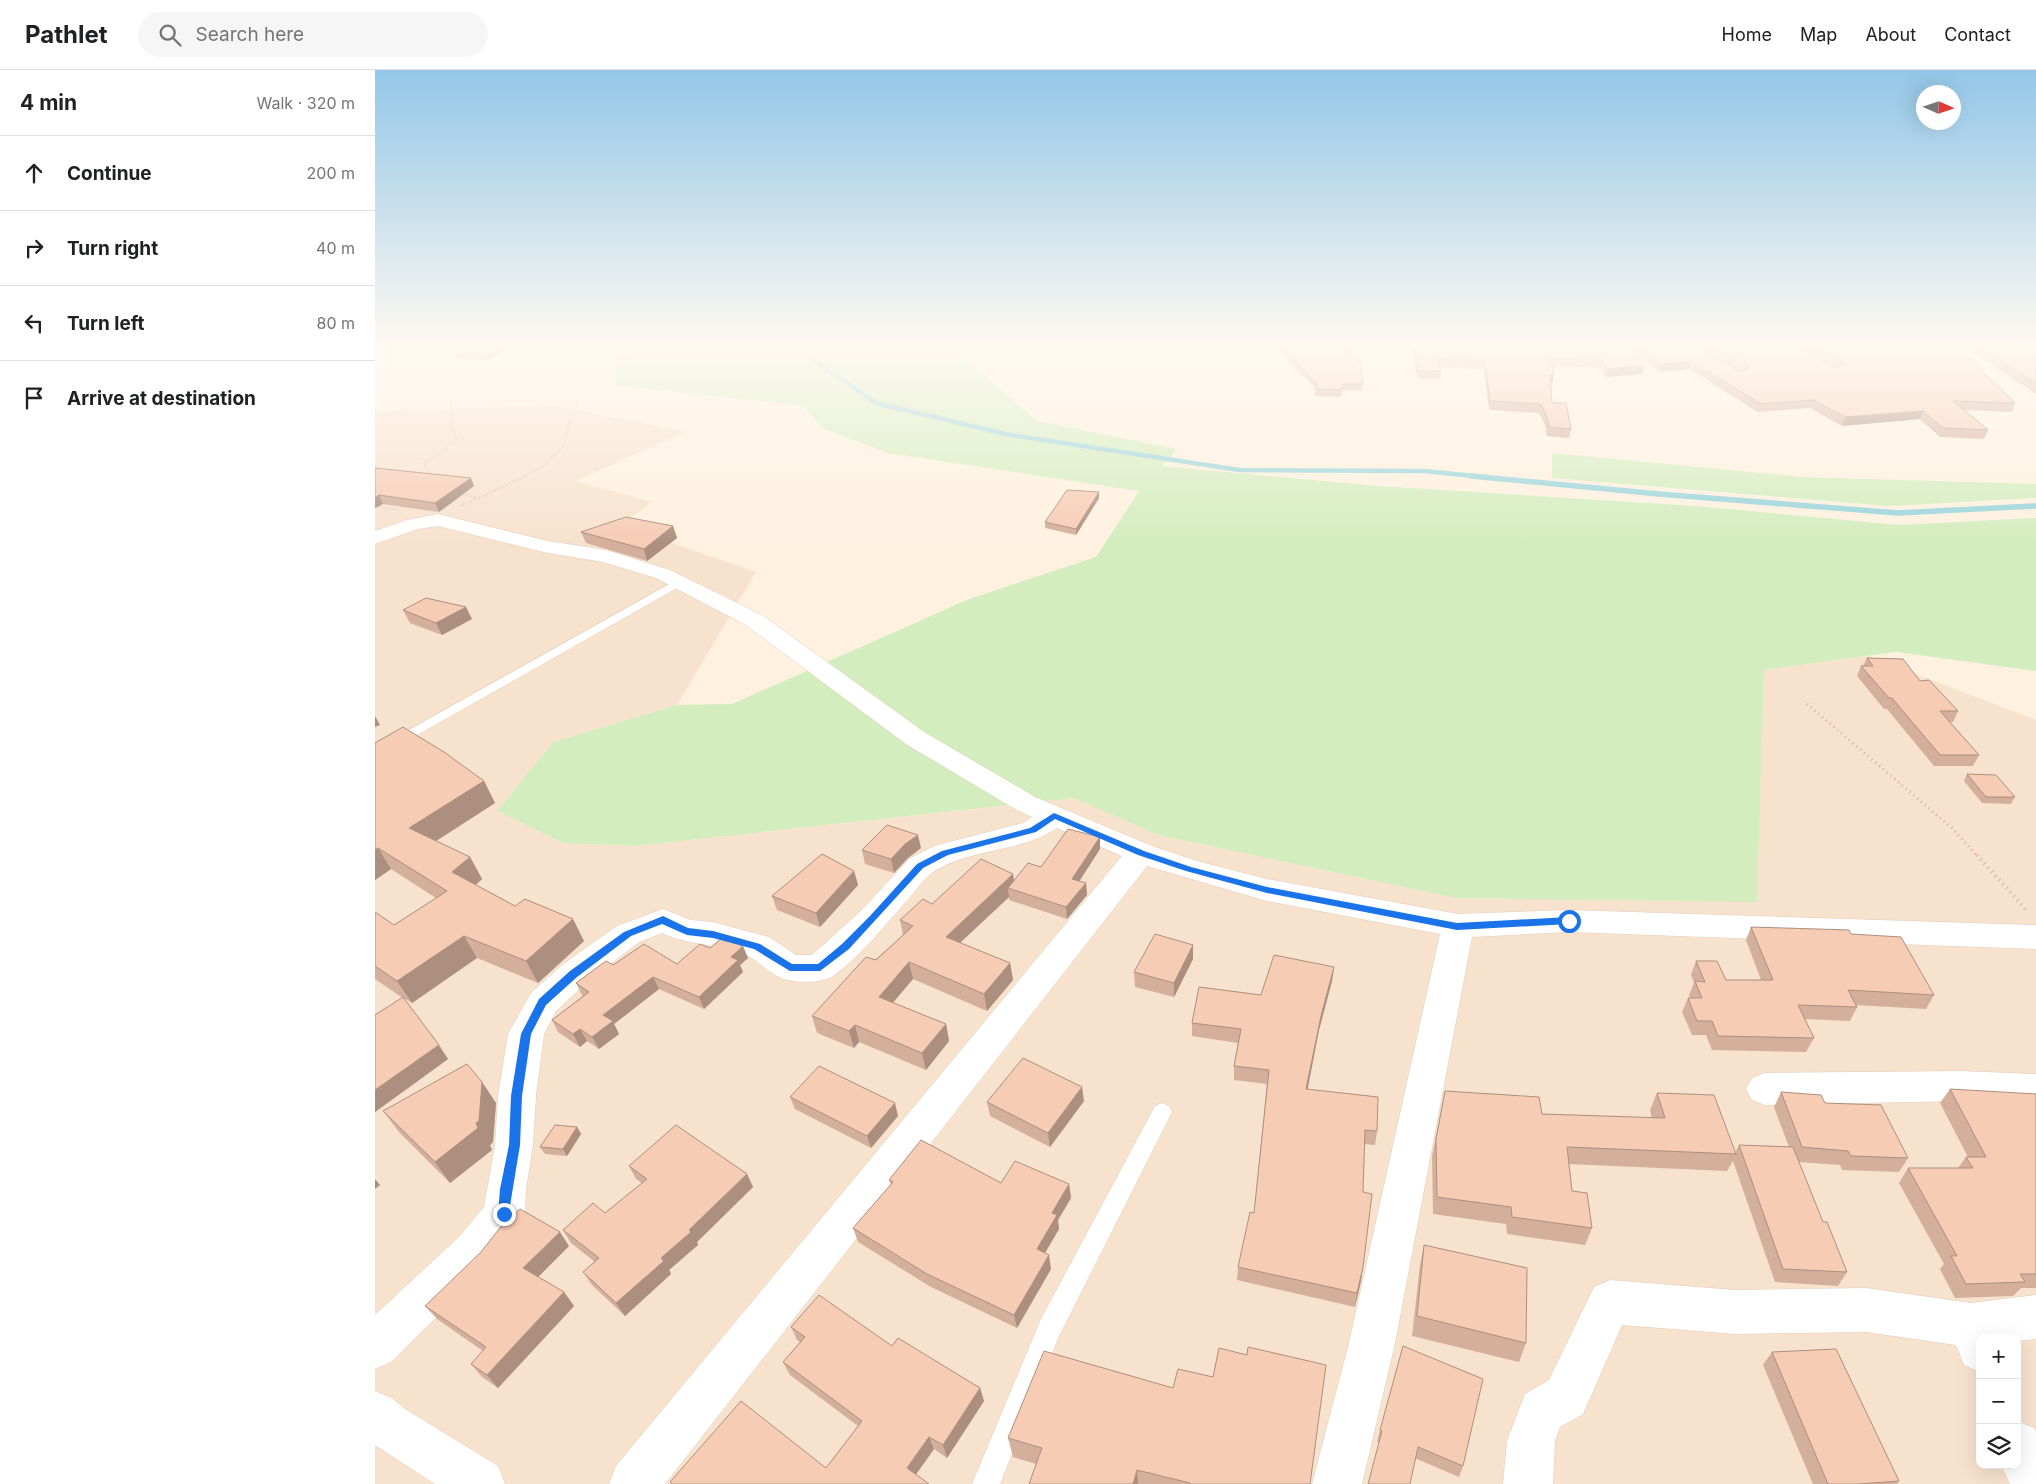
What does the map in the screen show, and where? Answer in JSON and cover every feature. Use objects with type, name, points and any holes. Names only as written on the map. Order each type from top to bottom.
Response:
[{"type":"street","points":[[375,538],[403,526],[423,521],[438,520],[548,547],[606,556],[663,574],[754,620],[915,738],[1025,803],[1141,853],[1189,869],[1267,890],[1457,926],[1569,921],[2033,925]]},
{"type":"street","points":[[375,1346],[475,1250],[504,1214],[506,1189],[514,1145],[517,1096],[526,1034],[543,1002],[574,974],[628,934],[663,920],[687,931],[713,934],[757,946],[790,968],[820,968],[866,925],[920,866],[945,853],[1033,830],[1054,816]]},
{"type":"street","points":[[634,1484],[1141,853]]},
{"type":"street","points":[[1337,1484],[1372,1343],[1457,926]]},
{"type":"street","points":[[1765,1089],[1961,1086],[2036,1090]]},
{"type":"street","points":[[1528,1484],[1531,1441],[1542,1412],[1566,1397],[1610,1302],[1735,1312],[1866,1310],[1975,1337],[2036,1317]]},
{"type":"street","points":[[375,1415],[388,1426],[481,1484]]},
{"type":"street","points":[[2021,1454],[2035,1484]]},
{"type":"lane","points":[[375,755],[680,582]]},
{"type":"lane","points":[[986,1484],[1050,1328],[1162,1112]]},
{"type":"path","points":[[437,481],[423,463],[442,452],[456,438],[452,426],[451,413]]},
{"type":"path","points":[[438,520],[476,497],[540,468],[565,445],[567,431],[573,413]]},
{"type":"path","points":[[457,492],[476,497]]},
{"type":"path","points":[[1807,704],[1952,828],[2033,925]]},
{"type":"shaded area","points":[[375,413],[591,413],[686,432],[575,481],[653,502],[619,525],[756,572],[677,705],[553,742],[497,811],[563,843],[635,846],[1075,798],[1158,835],[1456,898],[1757,901],[1764,670],[1869,656],[2036,720],[2036,1484],[375,1484]]},
{"type":"green space","points":[[810,413],[1028,413],[1037,421],[1177,449],[1162,466],[1379,486],[1696,506],[1899,525],[2036,518],[2036,671],[1896,652],[1764,670],[1757,902],[1456,898],[1158,835],[1074,798],[635,846],[563,843],[497,811],[553,742],[677,705],[732,704],[969,599],[1096,557],[1139,491],[888,453],[822,428]]},
{"type":"green space","points":[[1552,453],[1803,477],[2036,484],[2036,498],[1888,506],[1552,478]]},
{"type":"building","points":[[1545,413],[1568,413],[1571,429],[1549,427]]},
{"type":"building","points":[[1837,413],[1897,413],[1845,417]]},
{"type":"building","points":[[1925,413],[1967,413],[1988,430],[1943,428]]},
{"type":"building","points":[[375,468],[471,478],[435,503],[379,495],[375,498]]},
{"type":"building","points":[[1067,490],[1099,492],[1076,529],[1045,522]]},
{"type":"building","points":[[626,517],[673,526],[644,549],[581,532]]},
{"type":"building","points":[[426,598],[466,607],[436,623],[403,610]]},
{"type":"building","points":[[1867,658],[1903,659],[1920,681],[1929,680],[1958,711],[1940,711],[1979,755],[1940,755],[1892,698],[1889,698],[1861,666],[1873,666]]},
{"type":"building","points":[[403,727],[444,752],[484,781],[409,828],[470,857],[452,872],[515,906],[525,899],[573,919],[526,961],[464,936],[397,981],[375,966],[375,912],[394,925],[447,891],[378,848],[375,850],[375,743]]},
{"type":"building","points":[[1967,774],[1996,775],[2015,797],[1986,797]]},
{"type":"building","points":[[887,825],[918,835],[905,844],[891,859],[862,850]]},
{"type":"building","points":[[1068,829],[1100,837],[1072,879],[1086,883],[1066,907],[1008,888],[1028,863],[1041,867]]},
{"type":"building","points":[[822,854],[854,871],[816,913],[772,896]]},
{"type":"building","points":[[981,859],[1013,874],[946,937],[1010,963],[984,994],[909,962],[879,997],[946,1024],[922,1053],[855,1025],[849,1031],[812,1016],[866,957],[876,960],[913,926],[900,920],[923,899],[932,904]]},
{"type":"building","points":[[1751,927],[1849,930],[1851,934],[1901,937],[1934,995],[1848,990],[1857,1007],[1798,1005],[1814,1038],[1718,1036],[1712,1021],[1697,1021],[1688,998],[1702,998],[1695,981],[1705,982],[1696,961],[1717,961],[1726,980],[1773,980]]},
{"type":"building","points":[[1155,934],[1193,945],[1174,983],[1134,972]]},
{"type":"building","points":[[722,938],[743,946],[731,957],[738,960],[699,997],[653,977],[603,1015],[613,1021],[592,1037],[580,1029],[573,1034],[552,1020],[589,992],[576,983],[606,961],[613,965],[644,944],[677,964],[700,944],[710,948]]},
{"type":"building","points":[[1274,955],[1334,967],[1321,1016],[1306,1089],[1378,1097],[1377,1131],[1365,1130],[1363,1192],[1372,1194],[1363,1267],[1357,1293],[1238,1267],[1250,1212],[1254,1213],[1269,1070],[1234,1066],[1241,1029],[1192,1023],[1199,987],[1261,995]]},
{"type":"building","points":[[403,997],[439,1045],[375,1090],[375,1015]]},
{"type":"building","points":[[1023,1058],[1082,1087],[1048,1133],[987,1102]]},
{"type":"building","points":[[467,1064],[482,1082],[479,1121],[476,1123],[478,1128],[435,1162],[383,1111]]},
{"type":"building","points":[[819,1066],[895,1103],[867,1136],[790,1097]]},
{"type":"building","points":[[1950,1089],[2036,1094],[2036,1274],[2020,1274],[2025,1282],[1966,1284],[1951,1256],[1957,1256],[1908,1168],[1973,1168],[1966,1157],[1986,1157]]},
{"type":"building","points":[[1445,1091],[1539,1097],[1542,1114],[1665,1118],[1657,1093],[1714,1095],[1736,1154],[1567,1147],[1572,1191],[1587,1193],[1592,1228],[1512,1217],[1511,1207],[1437,1197],[1436,1139]]},
{"type":"building","points":[[1781,1092],[1821,1095],[1825,1103],[1881,1105],[1908,1158],[1851,1156],[1848,1151],[1802,1147]]},
{"type":"building","points":[[555,1125],[577,1127],[563,1149],[540,1147]]},
{"type":"building","points":[[676,1125],[747,1174],[689,1230],[691,1232],[661,1258],[664,1261],[616,1303],[583,1272],[599,1258],[563,1230],[593,1203],[605,1213],[647,1179],[629,1166]]},
{"type":"building","points":[[921,1140],[1001,1183],[1015,1161],[1069,1184],[1052,1213],[1057,1215],[1037,1249],[1049,1255],[1014,1315],[927,1274],[853,1228],[893,1182],[889,1180]]},
{"type":"building","points":[[1739,1145],[1793,1147],[1823,1222],[1827,1222],[1847,1272],[1783,1269]]},
{"type":"building","points":[[520,1209],[560,1232],[523,1268],[564,1292],[487,1375],[471,1364],[486,1347],[425,1306],[481,1252],[499,1229]]},
{"type":"building","points":[[1424,1245],[1527,1268],[1526,1343],[1417,1316]]},
{"type":"building","points":[[819,1295],[892,1346],[898,1338],[980,1388],[943,1445],[929,1437],[907,1468],[929,1484],[672,1484],[670,1482],[741,1401],[826,1468],[862,1421],[783,1362],[805,1337],[791,1327]]},
{"type":"building","points":[[1403,1346],[1483,1379],[1463,1466],[1418,1447],[1410,1484],[1368,1484],[1382,1431],[1380,1430]]},
{"type":"building","points":[[1248,1347],[1326,1365],[1310,1484],[1189,1484],[1137,1470],[1133,1484],[1029,1484],[1042,1448],[1008,1438],[1044,1351],[1173,1388],[1178,1369],[1213,1377],[1219,1348],[1247,1355]]},
{"type":"building","points":[[1836,1349],[1899,1481],[1828,1484],[1772,1352]]},
{"type":"waterway","points":[[918,413],[1005,434],[1239,470],[1424,471],[1484,477]]},
{"type":"waterway","points":[[1471,476],[1659,494],[1898,513],[2036,506]]},
{"type":"route","points":[[504,1214],[506,1189],[514,1145],[517,1096],[526,1034],[543,1002],[574,974],[628,934],[663,920],[687,931],[713,934],[757,946],[790,968],[820,968],[873,918],[920,866],[945,853],[1033,830],[1054,816],[1141,853],[1189,869],[1267,890],[1457,926],[1569,921]]}]
